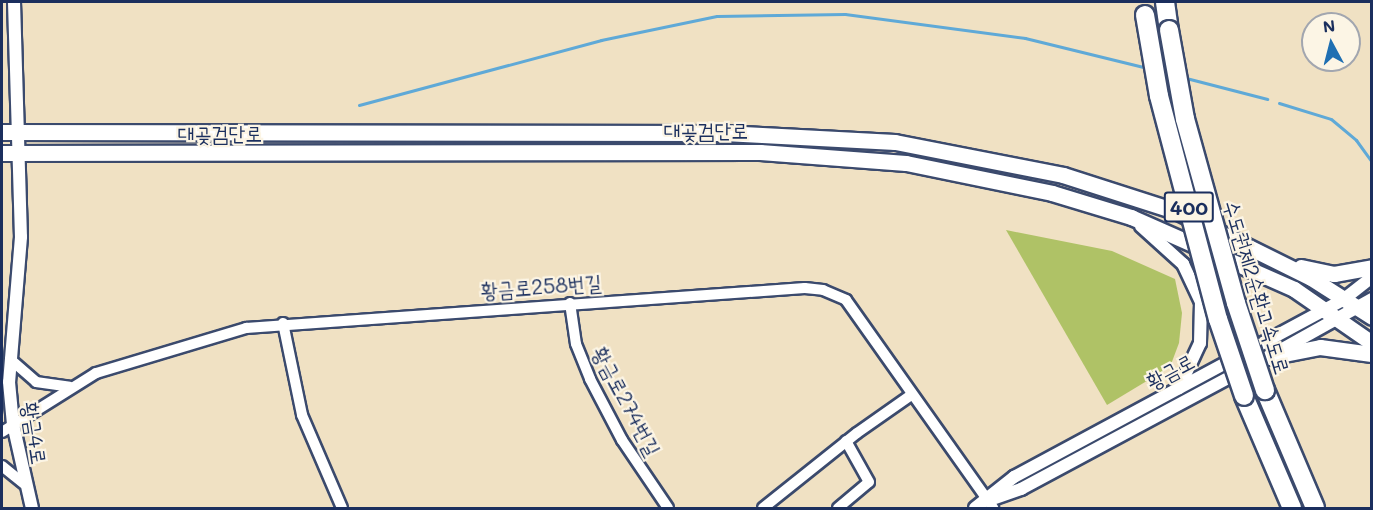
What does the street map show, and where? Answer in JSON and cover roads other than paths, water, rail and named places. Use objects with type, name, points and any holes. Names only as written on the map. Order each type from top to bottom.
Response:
[{"type":"highway","name":"수도권제2순환고속도로","points":[[1165,2],[1185,119],[1236,303],[1265,390],[1315,508]]},
{"type":"highway","name":"수도권제2순환고속도로","points":[[1144,8],[1159,96],[1218,320],[1244,396],[1292,508]]},
{"type":"main road","name":"대곶검단로","points":[[2,132],[712,133],[895,142],[1002,161],[1123,192],[1178,212],[1283,264],[1344,298],[1371,317]]},
{"type":"main road","name":"대곶검단로","points":[[2,153],[760,152],[846,156],[963,174],[1052,193],[1131,217],[1213,250],[1326,308],[1371,343]]},
{"type":"main road","points":[[1283,264],[1334,274],[1371,267]]},
{"type":"main road","points":[[1269,357],[1320,347],[1371,354]]},
{"type":"street","name":"황금4로","points":[[14,2],[21,237],[10,359],[13,424],[24,484],[32,508]]},
{"type":"street","points":[[1131,217],[1184,264],[1202,302],[1200,343],[1179,388]]},
{"type":"street","name":"황금로","points":[[991,504],[1014,477],[1344,298],[1371,277]]},
{"type":"street","name":"황금로258번길","points":[[2,432],[70,387],[152,353],[246,328],[283,322],[570,303],[822,290],[850,305],[911,395],[991,504]]},
{"type":"street","name":"황금로","points":[[975,508],[991,504],[1021,489],[1269,357],[1371,299]]},
{"type":"street","name":"황금로274번길","points":[[570,303],[576,344],[590,379],[621,440],[668,508]]},
{"type":"street","points":[[283,322],[302,415],[342,508]]},
{"type":"street","points":[[10,359],[36,382],[70,387]]},
{"type":"street","points":[[764,508],[846,441],[911,395]]},
{"type":"street","points":[[838,508],[870,482],[846,441]]},
{"type":"street","points":[[2,466],[24,484]]},
{"type":"waterway","points":[[359,105],[601,40],[717,16],[845,14],[1025,38],[1147,68]]},
{"type":"waterway","points":[[1186,78],[1267,99]]},
{"type":"waterway","points":[[1279,103],[1331,119],[1356,140],[1372,162]]}]
